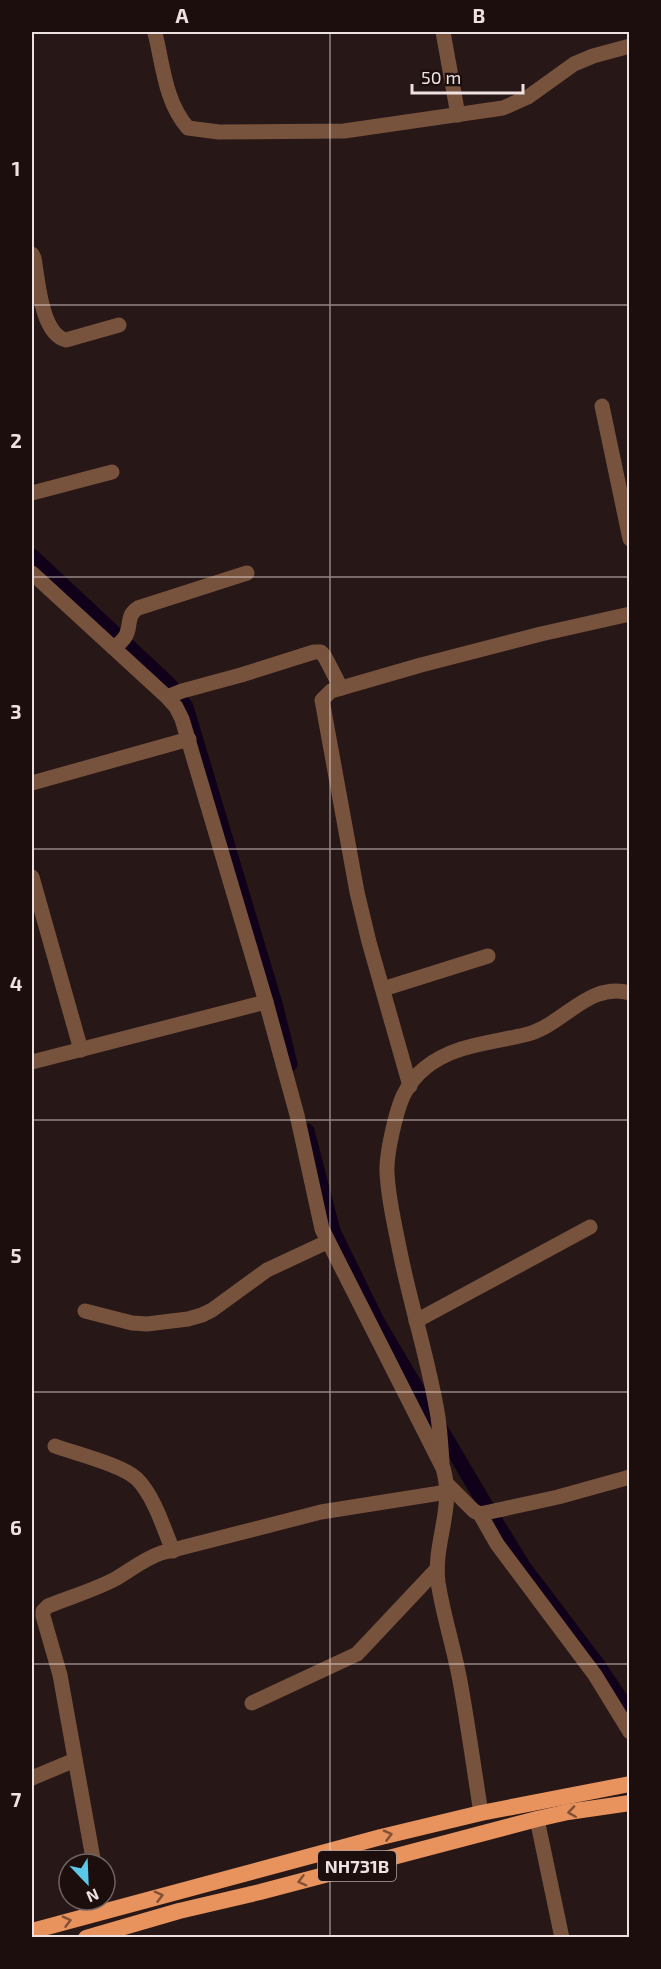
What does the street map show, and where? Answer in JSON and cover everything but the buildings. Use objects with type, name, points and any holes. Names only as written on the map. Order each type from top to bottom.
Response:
[{"type":"highway","points":[[117,1902],[481,1813],[630,1784]]},
{"type":"highway","name":"NH731B","points":[[86,1938],[179,1911],[537,1819],[630,1803]]},
{"type":"highway","points":[[32,1931],[85,1912]]},
{"type":"street","points":[[442,32],[458,115]]},
{"type":"street","points":[[155,33],[172,105],[178,117],[188,128],[219,132],[344,131],[503,108],[528,97],[574,64],[593,56],[630,46]]},
{"type":"street","points":[[32,254],[43,309],[58,338],[66,340],[119,325]]},
{"type":"street","points":[[602,406],[630,539]]},
{"type":"street","points":[[32,493],[112,472]]},
{"type":"street","points":[[32,573],[119,643],[173,694],[189,739],[266,1002],[297,1115],[322,1229],[442,1468]]},
{"type":"street","points":[[119,643],[129,617],[138,608],[247,573]]},
{"type":"street","points":[[410,1086],[357,892],[322,700],[331,691],[341,688],[508,642],[630,614]]},
{"type":"street","points":[[173,694],[314,652],[321,652],[325,657],[341,688]]},
{"type":"street","points":[[32,783],[189,739]]},
{"type":"street","points":[[32,877],[81,1050]]},
{"type":"street","points":[[382,988],[488,956]]},
{"type":"street","points":[[481,1813],[460,1679],[438,1582],[437,1569],[447,1488],[442,1468],[438,1418],[390,1201],[387,1170],[389,1149],[403,1096],[417,1075],[427,1066],[447,1055],[479,1043],[526,1035],[545,1029],[587,999],[601,992],[617,990],[630,993]]},
{"type":"street","points":[[32,1062],[266,1002]]},
{"type":"street","points":[[416,1321],[590,1227]]},
{"type":"street","points":[[85,1311],[132,1323],[147,1324],[202,1316],[267,1270],[327,1242]]},
{"type":"street","points":[[55,1446],[128,1472],[139,1480],[173,1551]]},
{"type":"street","points":[[447,1488],[474,1511],[486,1513],[630,1478]]},
{"type":"street","points":[[92,1852],[60,1675],[43,1611],[48,1606],[118,1577],[142,1561],[173,1551],[321,1512],[447,1488]]},
{"type":"street","points":[[486,1513],[497,1544],[595,1675],[630,1732]]},
{"type":"street","points":[[252,1703],[357,1654],[437,1569]]},
{"type":"street","points":[[32,1778],[75,1760]]},
{"type":"street","points":[[537,1819],[562,1938]]},
{"type":"waterway","points":[[32,556],[169,684],[186,707],[276,1007],[290,1064]]},
{"type":"waterway","points":[[307,1131],[333,1231],[377,1321],[523,1566],[598,1665],[630,1713]]}]
